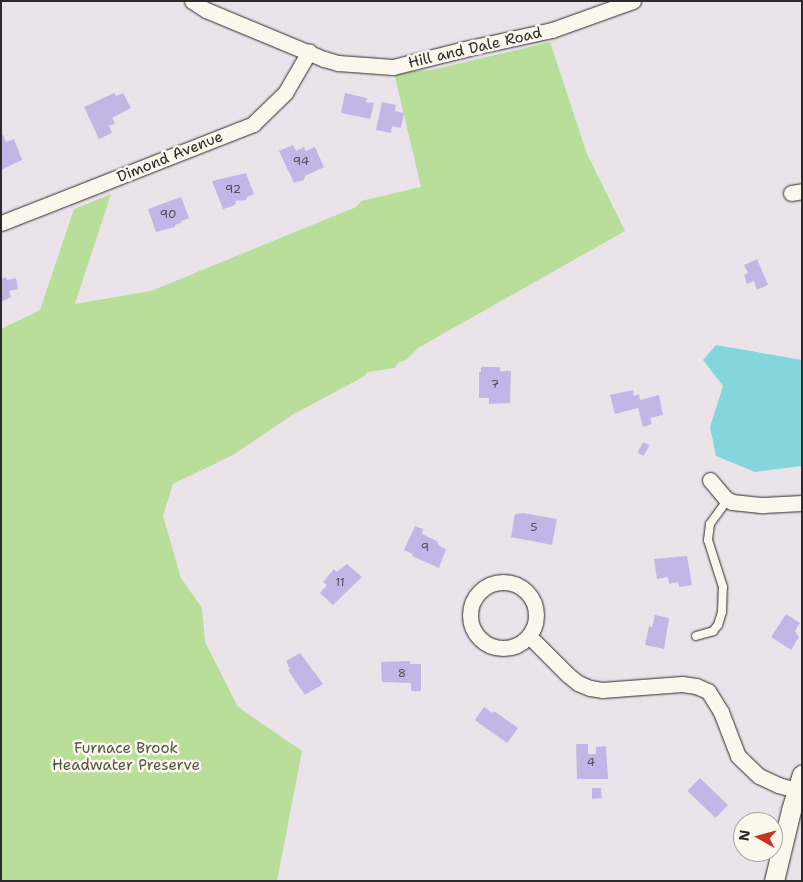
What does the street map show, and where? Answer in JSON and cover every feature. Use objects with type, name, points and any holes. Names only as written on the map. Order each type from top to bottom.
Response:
[{"type":"street","name":"Hill and Dale Road","points":[[192,1],[206,10],[338,63],[393,68],[469,48],[552,30],[633,1]]},
{"type":"street","name":"Dimond Avenue","points":[[1,224],[253,124],[285,93],[312,53]]},
{"type":"street","points":[[710,480],[728,499],[762,505],[802,503]]},
{"type":"street","points":[[500,582],[521,587],[534,604],[534,626],[529,636],[513,647],[494,648],[485,643],[477,637],[470,622],[474,598],[489,585],[500,582]]},
{"type":"street","points":[[529,636],[568,675],[578,683],[590,688],[602,690],[682,684],[696,686],[708,691],[721,712],[738,756],[759,776],[778,785],[799,783],[774,881]]},
{"type":"lane","points":[[696,636],[713,631],[720,620],[723,586],[708,540],[710,524],[728,499]]},
{"type":"green space","name":"Furnace Brook Headwater Preserve","points":[[550,42],[587,154],[625,231],[418,348],[406,360],[398,363],[395,368],[367,372],[365,376],[292,415],[233,455],[173,484],[163,516],[181,578],[202,608],[205,642],[238,707],[302,751],[277,881],[1,881],[1,329],[40,310],[74,209],[111,194],[75,304],[151,291],[356,207],[361,201],[421,187],[394,73],[431,70]]},
{"type":"water","points":[[716,345],[802,360],[802,466],[755,472],[716,456],[710,427],[723,386],[703,360]]},
{"type":"building","points":[[114,93],[116,96],[123,93],[131,108],[112,118],[115,123],[109,126],[112,133],[99,139],[84,107]]},
{"type":"building","points":[[345,93],[367,98],[366,102],[374,103],[370,119],[341,113]]},
{"type":"building","points":[[382,102],[396,105],[395,111],[404,113],[401,128],[392,126],[391,133],[376,130]]},
{"type":"building","points":[[3,135],[6,142],[14,139],[22,160],[1,170],[1,136]]},
{"type":"building","points":[[293,145],[296,151],[304,147],[306,151],[315,147],[324,167],[305,176],[304,180],[294,183],[279,151]]},
{"type":"building","points":[[246,173],[254,194],[247,197],[246,200],[235,201],[236,204],[233,206],[223,209],[212,181]]},
{"type":"building","points":[[181,197],[189,218],[181,221],[175,227],[156,232],[148,209]]},
{"type":"building","points":[[757,259],[768,285],[757,290],[754,281],[747,284],[744,275],[748,273],[744,265]]},
{"type":"building","points":[[6,277],[7,280],[16,278],[18,289],[9,291],[11,297],[1,302],[1,279]]},
{"type":"building","points":[[481,367],[500,367],[500,371],[511,371],[510,403],[489,404],[489,398],[479,398],[479,372],[481,372]]},
{"type":"building","points":[[633,390],[634,396],[639,394],[640,400],[659,395],[663,415],[650,418],[652,424],[643,427],[638,408],[615,414],[610,395]]},
{"type":"building","points":[[643,442],[649,445],[644,456],[638,453]]},
{"type":"building","points":[[523,513],[557,519],[552,545],[511,537],[515,514]]},
{"type":"building","points":[[415,526],[423,529],[422,534],[437,541],[439,546],[446,549],[439,568],[412,556],[413,554],[404,550]]},
{"type":"building","points":[[687,556],[692,585],[679,587],[678,582],[669,584],[668,577],[657,579],[654,559]]},
{"type":"building","points":[[347,564],[362,577],[333,605],[320,593],[327,585],[323,582],[334,569],[337,572]]},
{"type":"building","points":[[786,614],[800,623],[795,631],[799,637],[791,650],[771,637]]},
{"type":"building","points":[[655,615],[669,618],[664,649],[645,645],[649,626],[652,627]]},
{"type":"building","points":[[300,653],[323,684],[305,695],[288,670],[290,669],[286,661]]},
{"type":"building","points":[[410,661],[410,664],[421,664],[421,691],[411,691],[411,683],[382,682],[381,662]]},
{"type":"building","points":[[484,707],[493,713],[494,711],[518,728],[507,743],[475,720]]},
{"type":"building","points":[[576,744],[588,744],[588,754],[596,754],[596,747],[606,746],[608,779],[577,779]]},
{"type":"building","points":[[700,778],[728,805],[716,818],[687,791]]},
{"type":"building","points":[[592,788],[601,788],[602,798],[592,799]]}]
